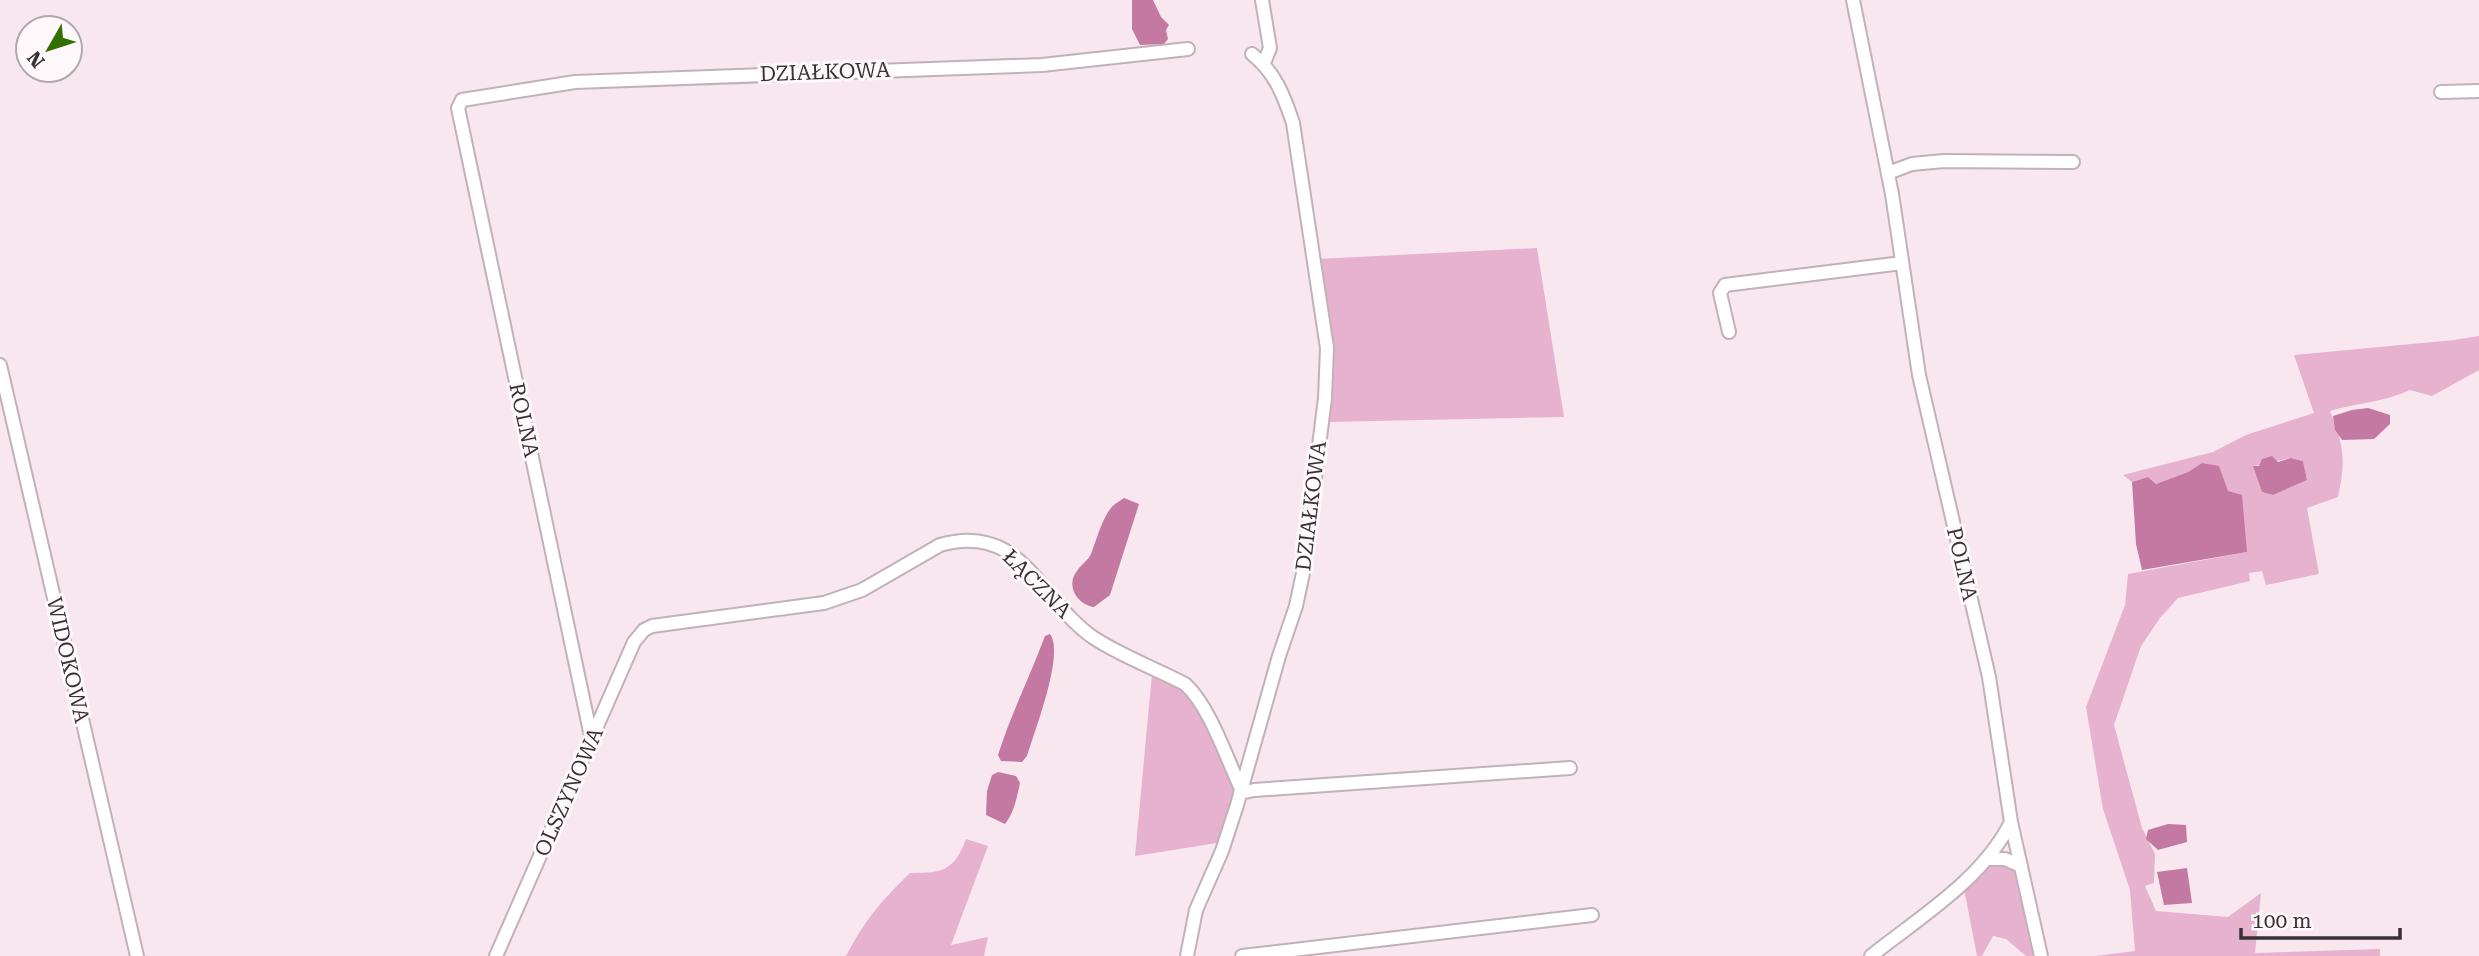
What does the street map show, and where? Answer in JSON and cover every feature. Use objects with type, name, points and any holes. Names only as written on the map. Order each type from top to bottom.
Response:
[{"type":"street","points":[[1262,0],[1270,48],[1264,63]]},
{"type":"street","name":"POLNA","points":[[1853,0],[1888,173],[1919,375],[1989,677],[2011,822],[2041,956]]},
{"type":"street","name":"DZIAŁKOWA","points":[[462,100],[575,82],[1042,65],[1188,49]]},
{"type":"street","name":"DZIAŁKOWA","points":[[1187,956],[1196,910],[1223,847],[1296,606],[1303,573],[1327,372],[1327,348],[1293,123],[1284,97],[1264,63],[1252,54]]},
{"type":"street","points":[[2441,92],[2479,91]]},
{"type":"street","name":"ROLNA","points":[[462,100],[458,108],[592,741]]},
{"type":"street","points":[[1888,173],[1912,164],[1944,161],[2073,162]]},
{"type":"street","points":[[1729,332],[1720,293],[1725,285],[1902,263]]},
{"type":"street","name":"WIDOKOWA","points":[[0,365],[136,956]]},
{"type":"street","name":"ŁĄCZNA","points":[[644,630],[652,626],[824,603],[862,590],[940,545],[968,539],[989,542],[1008,551],[1048,590],[1068,616],[1093,637],[1194,691],[1240,791]]},
{"type":"street","name":"OLSZYNOWA","points":[[496,956],[634,642],[644,630]]},
{"type":"street","points":[[1240,791],[1570,768]]},
{"type":"street","points":[[1871,956],[1969,879],[2000,845],[2011,822]]},
{"type":"street","points":[[1987,859],[2005,859],[2021,866]]},
{"type":"street","points":[[1242,956],[1592,915]]},
{"type":"shaded area","points":[[1132,0],[1153,0],[1161,17],[1169,25],[1166,30],[1168,39],[1164,44],[1140,45],[1132,29]]},
{"type":"shaded area","points":[[1537,248],[1564,417],[1328,422],[1334,354],[1317,259]]},
{"type":"shaded area","points":[[2479,336],[2479,370],[2432,396],[2410,390],[2330,411],[2342,453],[2338,497],[2307,508],[2319,574],[2266,585],[2262,571],[2249,573],[2250,581],[2178,598],[2141,646],[2114,725],[2142,828],[2155,854],[2154,883],[2145,886],[2156,911],[2228,917],[2261,893],[2255,953],[2380,949],[2380,956],[2096,956],[2135,951],[2130,890],[2103,809],[2086,707],[2125,605],[2128,574],[2247,552],[2228,492],[2202,463],[2188,472],[2156,484],[2148,477],[2132,482],[2123,475],[2213,452],[2246,435],[2314,413],[2294,355]],"holes":[[[2291,458],[2303,461],[2307,480],[2273,495],[2262,492],[2254,466]]]},
{"type":"shaded area","points":[[2368,408],[2390,415],[2390,424],[2374,439],[2342,440],[2335,430],[2333,416]]},
{"type":"shaded area","points":[[2272,456],[2278,462],[2291,458],[2303,461],[2307,480],[2273,495],[2262,492],[2253,466],[2259,466],[2262,459]]},
{"type":"shaded area","points":[[2202,463],[2219,466],[2228,491],[2242,495],[2247,552],[2142,570],[2136,544],[2132,482],[2148,477],[2156,484],[2188,472]]},
{"type":"shaded area","points":[[1124,498],[1139,504],[1110,595],[1094,607],[1078,599],[1072,583],[1090,556],[1108,513]]},
{"type":"shaded area","points":[[1050,634],[1054,644],[1051,675],[1027,756],[1022,762],[1001,761],[998,755],[1009,725],[1045,636]]},
{"type":"shaded area","points":[[1152,674],[1190,693],[1236,789],[1217,843],[1135,856]]},
{"type":"shaded area","points":[[998,772],[1016,776],[1020,783],[1013,810],[1005,824],[986,815],[987,791],[992,775]]},
{"type":"shaded area","points":[[2168,824],[2186,825],[2187,842],[2158,850],[2146,839],[2148,830]]},
{"type":"shaded area","points":[[966,839],[988,846],[951,945],[988,937],[984,956],[846,956],[874,912],[910,873],[946,868],[957,858]]},
{"type":"shaded area","points":[[2007,865],[2018,872],[2036,956],[2026,956],[2006,939],[1993,936],[1982,956],[1977,956],[1964,889],[1986,867]]},
{"type":"shaded area","points":[[2187,868],[2192,903],[2164,905],[2157,872]]}]
